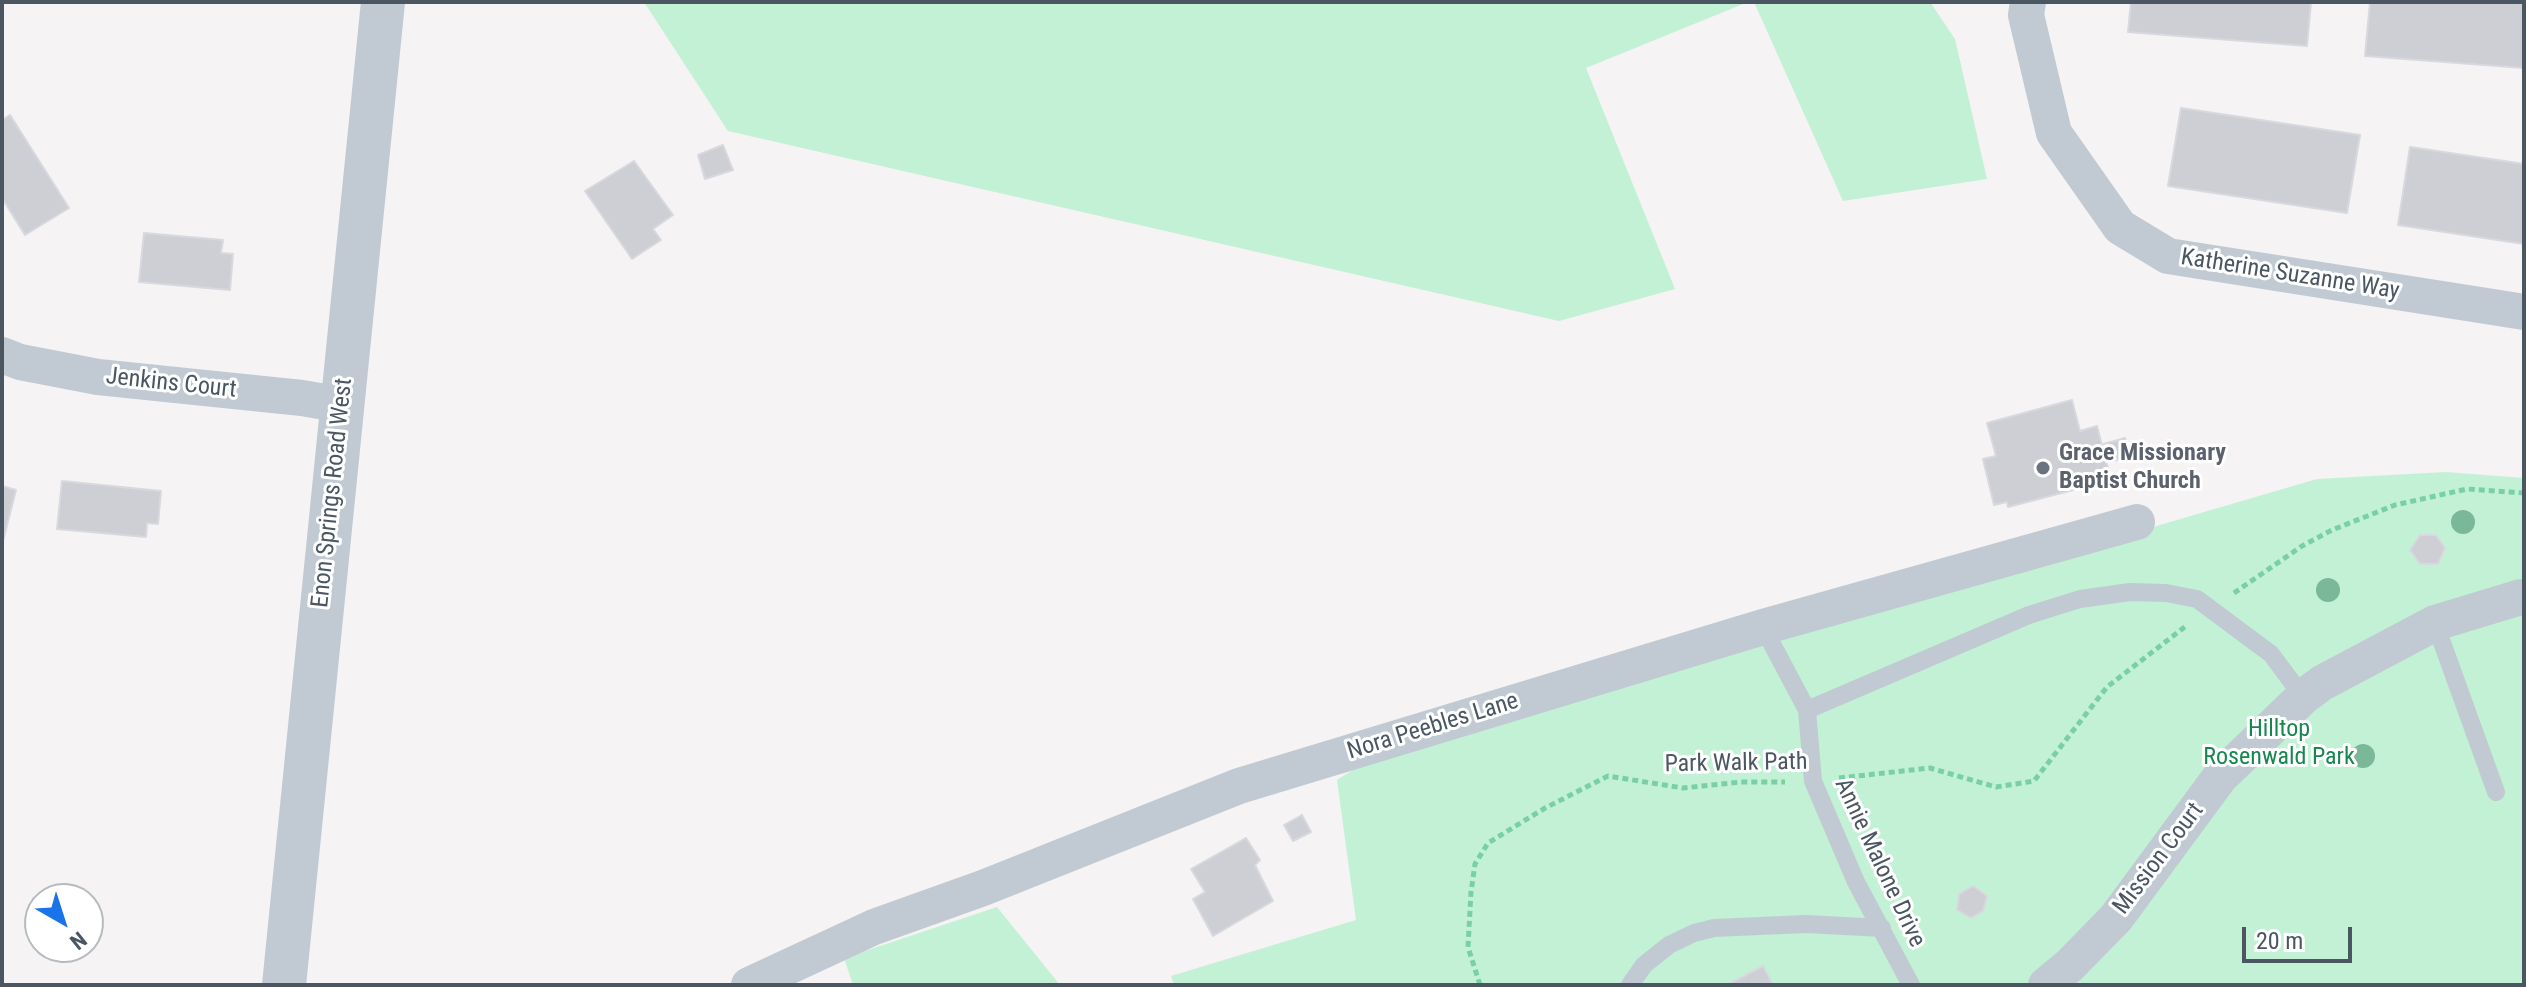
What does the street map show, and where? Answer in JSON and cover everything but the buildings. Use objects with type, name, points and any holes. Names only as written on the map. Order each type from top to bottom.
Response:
[{"type":"street","name":"Enon Springs Road West","points":[[284,985],[383,2]]},
{"type":"street","name":"Katherine Suzanne Way","points":[[2028,2],[2026,15],[2054,133],[2120,227],[2168,256],[2524,312]]},
{"type":"street","name":"Jenkins Court","points":[[2,355],[20,362],[98,377],[342,405]]},
{"type":"street","name":"Nora Peebles Lane","points":[[749,985],[874,927],[983,888],[1239,786],[1763,627],[2137,522]]},
{"type":"street","name":"Mission Court","points":[[2046,985],[2116,918],[2220,777],[2303,697],[2322,683],[2435,623],[2521,597]]},
{"type":"lane","points":[[1807,710],[2029,615],[2080,599],[2130,592],[2166,593],[2197,599],[2271,654],[2303,697]]},
{"type":"lane","points":[[2435,623],[2496,792]]},
{"type":"lane","name":"Annie Malone Drive","points":[[1763,627],[1807,710],[1813,781],[1856,882],[1911,985]]},
{"type":"lane","points":[[1630,985],[1644,965],[1669,945],[1714,928],[1810,924],[1882,928]]},
{"type":"path","name":"Park Walk Path","points":[[1480,985],[1468,947],[1475,864],[1488,843],[1545,808],[1608,776],[1683,788],[1741,782],[1813,781],[1930,768],[1996,787],[2034,781],[2107,687],[2211,608],[2302,546],[2332,530],[2395,505],[2467,489],[2524,493]]},
{"type":"green space","points":[[644,2],[1748,2],[1586,68],[1675,289],[1559,321],[728,131]]},
{"type":"green space","points":[[1754,2],[1930,2],[1955,39],[1987,179],[1843,201]]},
{"type":"green space","name":"Hilltop Rosenwald Park","points":[[2446,472],[2524,478],[2524,985],[1174,985],[1171,976],[1356,920],[1337,780],[1367,761],[2317,479]]},
{"type":"green space","points":[[997,907],[1060,985],[853,985],[844,958]]},
{"type":"place","name":"Grace Missionary Baptist Church","points":[[2043,468]]}]
